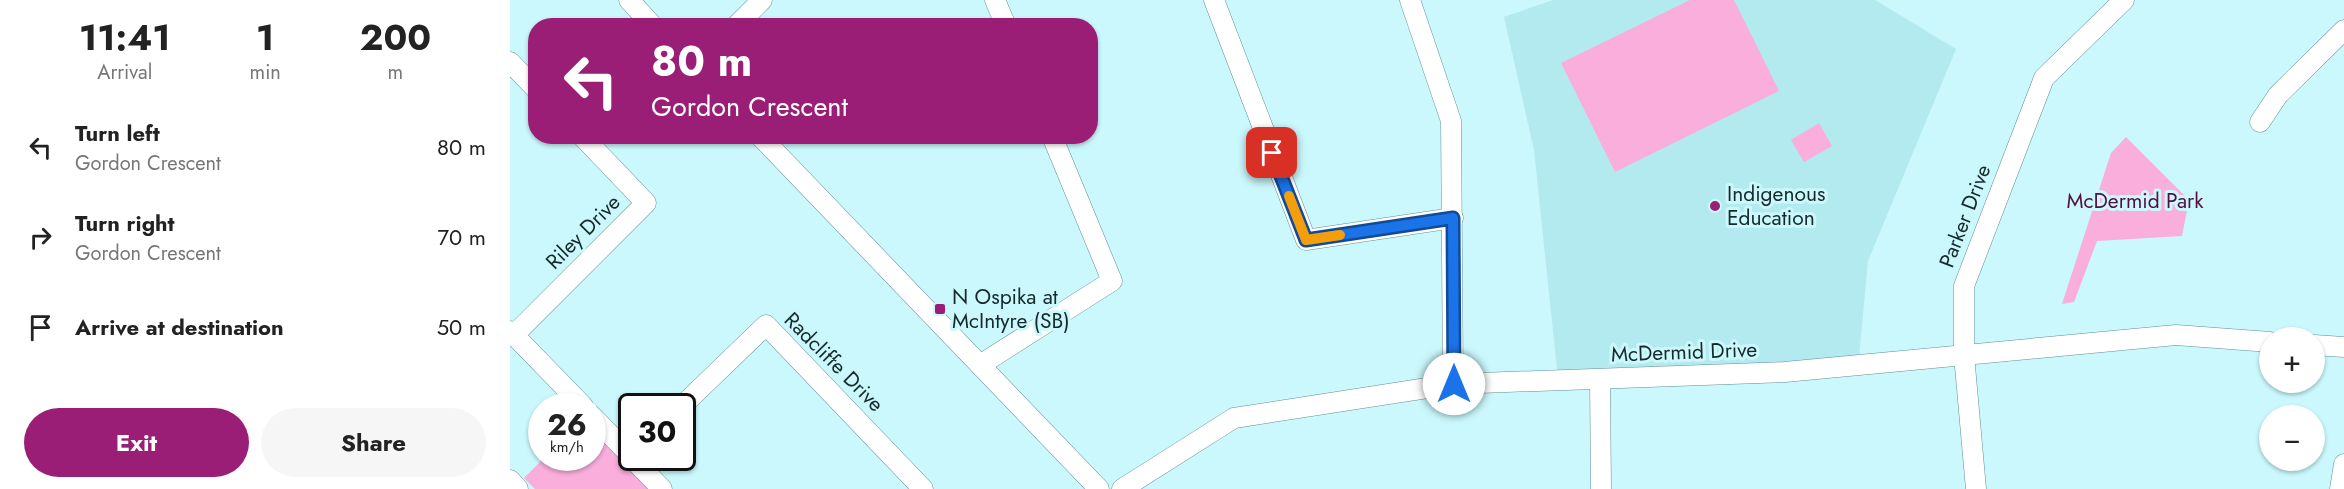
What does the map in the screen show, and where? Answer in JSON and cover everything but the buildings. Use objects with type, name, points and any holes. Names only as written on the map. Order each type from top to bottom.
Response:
[{"type":"street","points":[[629,0],[646,18]]},
{"type":"street","points":[[744,18],[762,0]]},
{"type":"street","points":[[995,0],[1003,18]]},
{"type":"street","points":[[1214,0],[1306,240],[1453,218]]},
{"type":"street","points":[[1410,0],[1451,122],[1454,384]]},
{"type":"street","name":"Parker Drive","points":[[1976,489],[1964,355],[1964,286],[2044,78],[2124,0]]},
{"type":"street","points":[[2260,122],[2278,95],[2344,30]]},
{"type":"street","points":[[510,62],[528,80]]},
{"type":"street","name":"Riley Drive","points":[[512,333],[646,203],[590,144]]},
{"type":"street","points":[[768,144],[1100,489]]},
{"type":"street","points":[[980,365],[1113,281],[1055,144]]},
{"type":"street","name":"Radcliffe Drive","points":[[695,393],[766,325],[923,489]]},
{"type":"street","points":[[512,333],[570,393]]},
{"type":"street","name":"McDermid Drive","points":[[1122,489],[1234,418],[1454,384],[1785,372],[2176,335],[2259,341]]},
{"type":"street","points":[[2325,346],[2344,347]]},
{"type":"street","points":[[1600,379],[1601,489]]},
{"type":"street","points":[[606,431],[618,443]]},
{"type":"street","points":[[2340,489],[2344,464]]},
{"type":"street","points":[[645,471],[662,489]]},
{"type":"street","points":[[510,480],[518,489]]},
{"type":"shaded area","name":"Indigenous Education","points":[[1553,0],[1875,0],[1956,49],[1868,261],[1858,367],[1559,388],[1534,150],[1504,17]]},
{"type":"green space","points":[[1690,0],[1734,0],[1779,91],[1615,172],[1561,63]]},
{"type":"green space","points":[[1819,123],[1832,146],[1804,162],[1791,140]]},
{"type":"green space","name":"McDermid Park","points":[[2126,137],[2189,200],[2182,236],[2097,241],[2074,302],[2062,304],[2111,153]]},
{"type":"green space","points":[[606,444],[618,456],[618,471],[632,471],[650,489],[535,489],[524,478],[531,471],[606,471]]},
{"type":"slow traffic","points":[[1289,196],[1306,240],[1340,235]]},
{"type":"place","name":"Indigenous Education","points":[[1715,206]]},
{"type":"place","name":"N Ospika at McIntyre (SB)","points":[[940,309]]},
{"type":"route","points":[[1272,153],[1306,240],[1453,218],[1454,384]]}]
